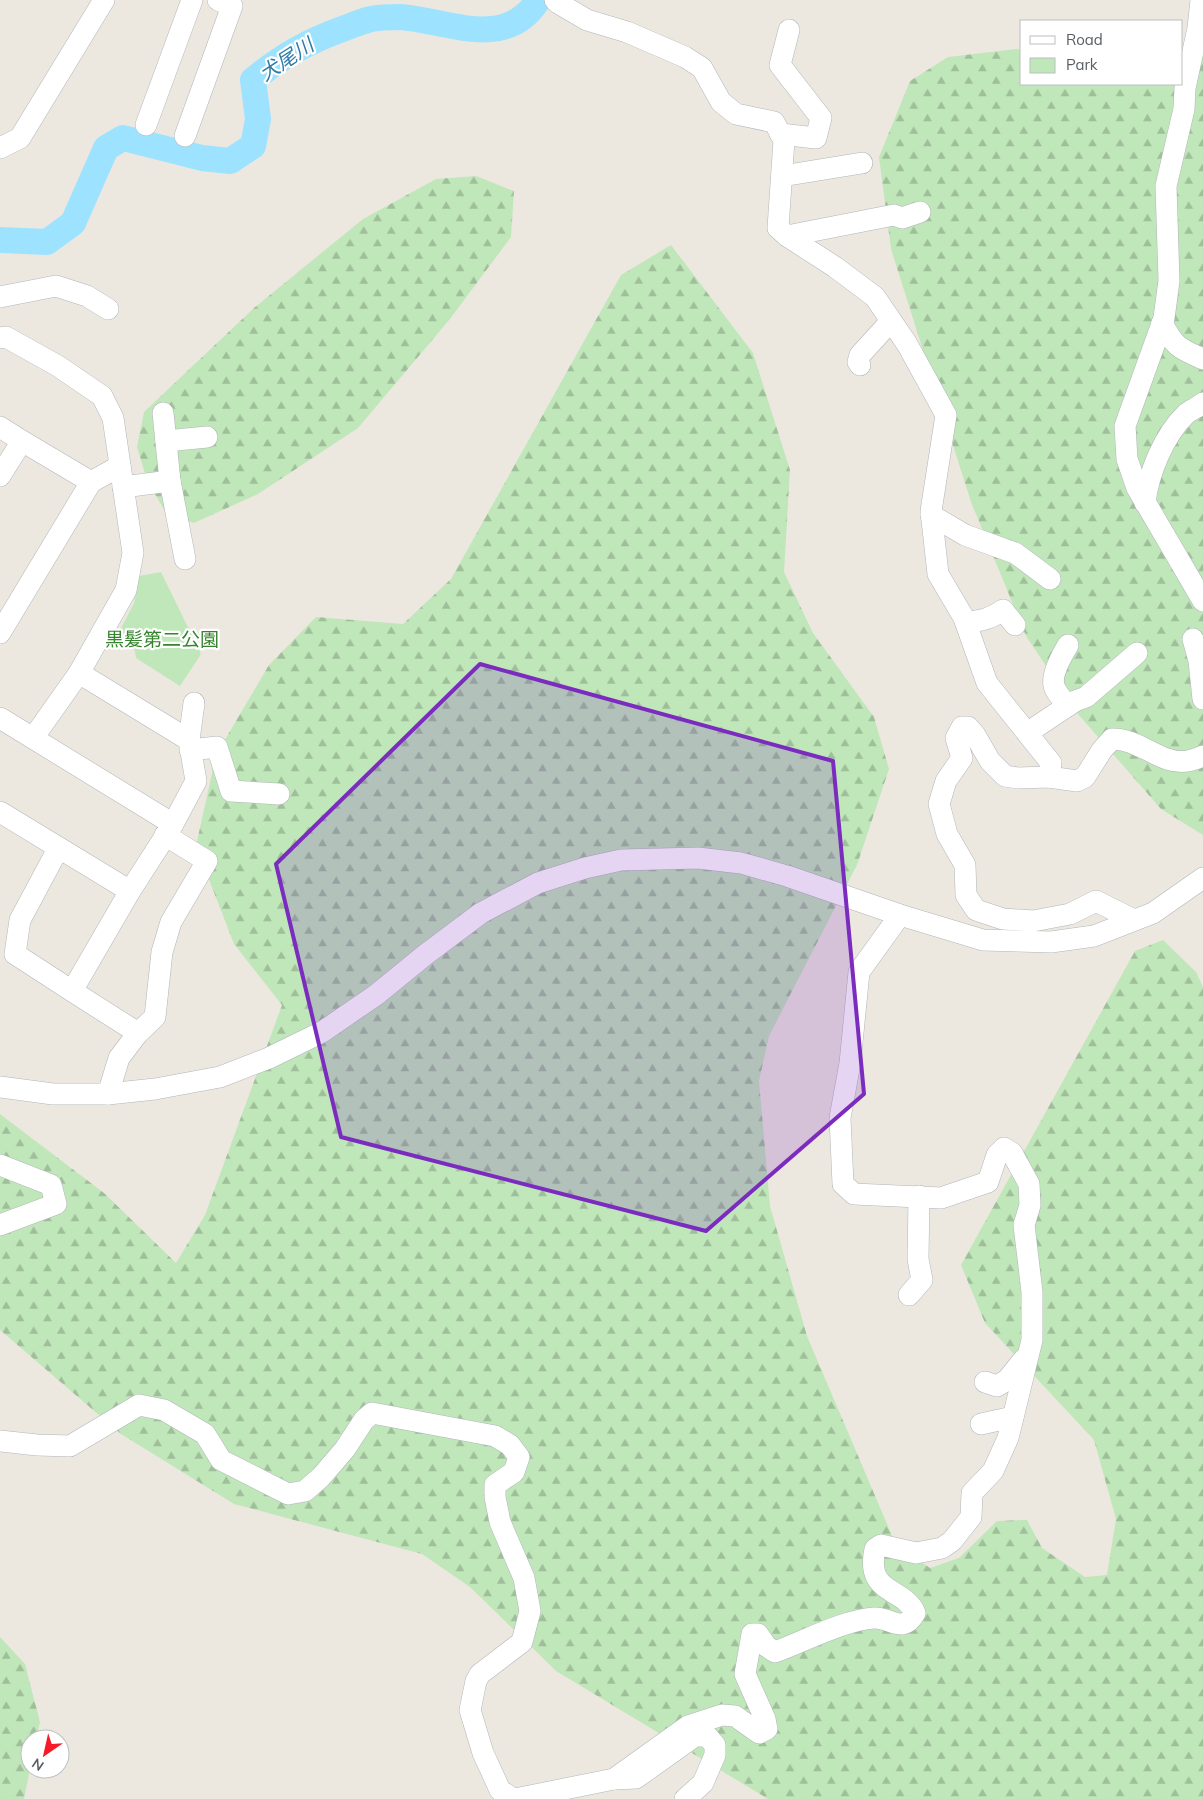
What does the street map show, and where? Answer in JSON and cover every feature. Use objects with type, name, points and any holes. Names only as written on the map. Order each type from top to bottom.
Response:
[{"type":"street","points":[[0,148],[20,138],[104,0]]},
{"type":"street","points":[[146,126],[192,0]]},
{"type":"street","points":[[184,136],[232,6],[218,0]]},
{"type":"street","points":[[555,0],[587,20],[626,32],[685,57],[702,68],[721,102],[736,114],[774,122],[784,140],[778,228],[875,297],[907,344],[946,415],[931,516],[938,574],[966,622],[987,683],[1051,763],[1049,777]]},
{"type":"street","points":[[1201,0],[1198,28],[1185,88],[1184,109],[1166,186],[1169,281],[1162,324],[1125,426],[1127,459],[1137,488],[1203,601]]},
{"type":"street","points":[[780,134],[816,138],[821,118],[778,73],[789,30]]},
{"type":"street","points":[[782,176],[862,163]]},
{"type":"street","points":[[787,236],[894,215],[902,218],[920,212]]},
{"type":"street","points":[[0,297],[56,286],[87,296],[108,309]]},
{"type":"street","points":[[860,365],[858,362],[860,355],[891,321]]},
{"type":"street","points":[[1162,324],[1172,342],[1183,350],[1203,359]]},
{"type":"street","points":[[0,338],[6,337],[58,366],[102,396],[113,418],[133,553],[126,590],[78,673],[33,738]]},
{"type":"street","points":[[1146,503],[1148,480],[1165,444],[1174,429],[1187,414],[1203,403]]},
{"type":"street","points":[[162,413],[170,481],[185,559]]},
{"type":"street","points":[[0,427],[92,482],[121,477],[170,481]]},
{"type":"street","points":[[166,441],[207,437]]},
{"type":"street","points":[[0,476],[22,441]]},
{"type":"street","points":[[0,633],[92,482]]},
{"type":"street","points":[[931,516],[965,534],[1015,553],[1050,579]]},
{"type":"street","points":[[966,622],[981,622],[992,618],[1003,610],[1015,625]]},
{"type":"street","points":[[1193,640],[1199,661],[1203,699]]},
{"type":"street","points":[[1068,645],[1060,658],[1053,680],[1054,688],[1068,706]]},
{"type":"street","points":[[1027,733],[1068,706],[1086,697],[1137,653]]},
{"type":"street","points":[[78,673],[189,745],[217,747],[231,791],[279,794]]},
{"type":"street","points":[[72,991],[196,781],[189,745],[194,703]]},
{"type":"street","points":[[0,718],[169,829],[207,861],[170,922],[162,952],[155,1017],[138,1033],[119,1058],[108,1094]]},
{"type":"street","points":[[1134,920],[1096,901],[1070,914],[1033,921],[1003,919],[976,910],[966,895],[965,865],[947,834],[939,804],[946,781],[962,758],[956,738],[962,727],[968,727],[975,735],[990,761],[1005,776],[1018,778],[1049,777],[1077,781],[1085,777],[1102,750],[1112,739],[1122,739],[1164,758],[1186,762],[1203,756]]},
{"type":"street","points":[[0,812],[130,891]]},
{"type":"street","points":[[58,848],[20,920],[15,954],[138,1033]]},
{"type":"street","points":[[0,1087],[53,1094],[108,1094],[155,1089],[220,1077],[269,1058],[322,1032],[376,995],[481,913],[538,883],[585,868],[621,860],[698,858],[741,863],[788,876],[900,915],[983,940],[1051,942],[1094,936],[1153,913],[1203,878]]},
{"type":"street","points":[[614,1779],[688,1726],[722,1715],[735,1716],[760,1733],[767,1729],[765,1719],[745,1674],[752,1634],[758,1634],[766,1646],[775,1652],[848,1623],[876,1618],[900,1624],[911,1620],[915,1613],[912,1606],[884,1588],[875,1573],[872,1563],[875,1549],[881,1545],[916,1553],[942,1548],[952,1541],[971,1517],[972,1493],[993,1471],[1008,1438],[1032,1340],[1032,1292],[1024,1225],[1030,1205],[1030,1184],[1012,1153],[1004,1148],[997,1155],[988,1182],[940,1198],[854,1194],[843,1184],[840,1118],[850,1063],[859,972],[900,915]]},
{"type":"street","points":[[0,1165],[50,1185],[56,1204],[0,1226]]},
{"type":"street","points":[[909,1295],[922,1280],[918,1259],[919,1196]]},
{"type":"street","points":[[985,1382],[997,1386],[1008,1380],[1029,1353]]},
{"type":"street","points":[[0,1441],[70,1446],[139,1405],[164,1410],[205,1434],[221,1460],[288,1494],[305,1491],[321,1478],[345,1449],[364,1420],[372,1414],[494,1436],[510,1444],[519,1457],[514,1472],[495,1485],[495,1497],[500,1522],[524,1578],[530,1611],[522,1642],[480,1674],[476,1681],[470,1710],[483,1753],[500,1790],[514,1799],[614,1779],[636,1778],[695,1736],[707,1736],[715,1746],[715,1754],[703,1783],[685,1799]]},
{"type":"street","points":[[981,1424],[1013,1417]]},
{"type":"highlighted area","points":[[480,664],[833,761],[864,1094],[706,1231],[341,1137],[276,864]]},
{"type":"green space","points":[[1020,50],[1020,85],[1183,85],[1198,60],[1203,56],[1203,835],[1161,809],[1078,714],[1026,636],[971,502],[891,249],[879,157],[910,81],[948,57]]},
{"type":"green space","points":[[476,176],[514,191],[511,237],[450,319],[358,428],[258,494],[194,523],[167,515],[147,480],[137,447],[144,412],[254,308],[363,219],[436,179]]},
{"type":"green space","points":[[671,245],[753,353],[790,470],[784,572],[813,633],[874,717],[889,769],[857,865],[769,1036],[759,1081],[770,1206],[807,1336],[896,1545],[930,1568],[959,1558],[997,1521],[1027,1520],[1042,1548],[1085,1577],[1107,1575],[1116,1519],[1094,1440],[985,1323],[961,1265],[1135,951],[1163,940],[1196,972],[1203,987],[1203,1799],[768,1799],[556,1671],[470,1587],[422,1554],[234,1504],[121,1434],[0,1330],[0,1114],[104,1193],[176,1263],[205,1215],[282,1005],[234,944],[196,846],[216,755],[269,665],[316,617],[403,624],[451,579],[621,275]]},
{"type":"green space","name":"黒髪第二公園","points":[[161,572],[201,654],[180,686],[136,658],[134,646],[117,636],[134,603],[139,576]]},
{"type":"green space","points":[[0,1637],[25,1664],[40,1722],[38,1729],[20,1729],[20,1779],[28,1779],[24,1799],[0,1799]]},
{"type":"waterway","name":"犬尾川","points":[[0,240],[47,242],[73,223],[106,148],[123,138],[202,158],[230,161],[253,146],[258,119],[253,80],[297,49],[320,38],[364,21],[386,17],[401,17],[457,27],[493,29],[510,25],[525,16],[538,0]]}]
